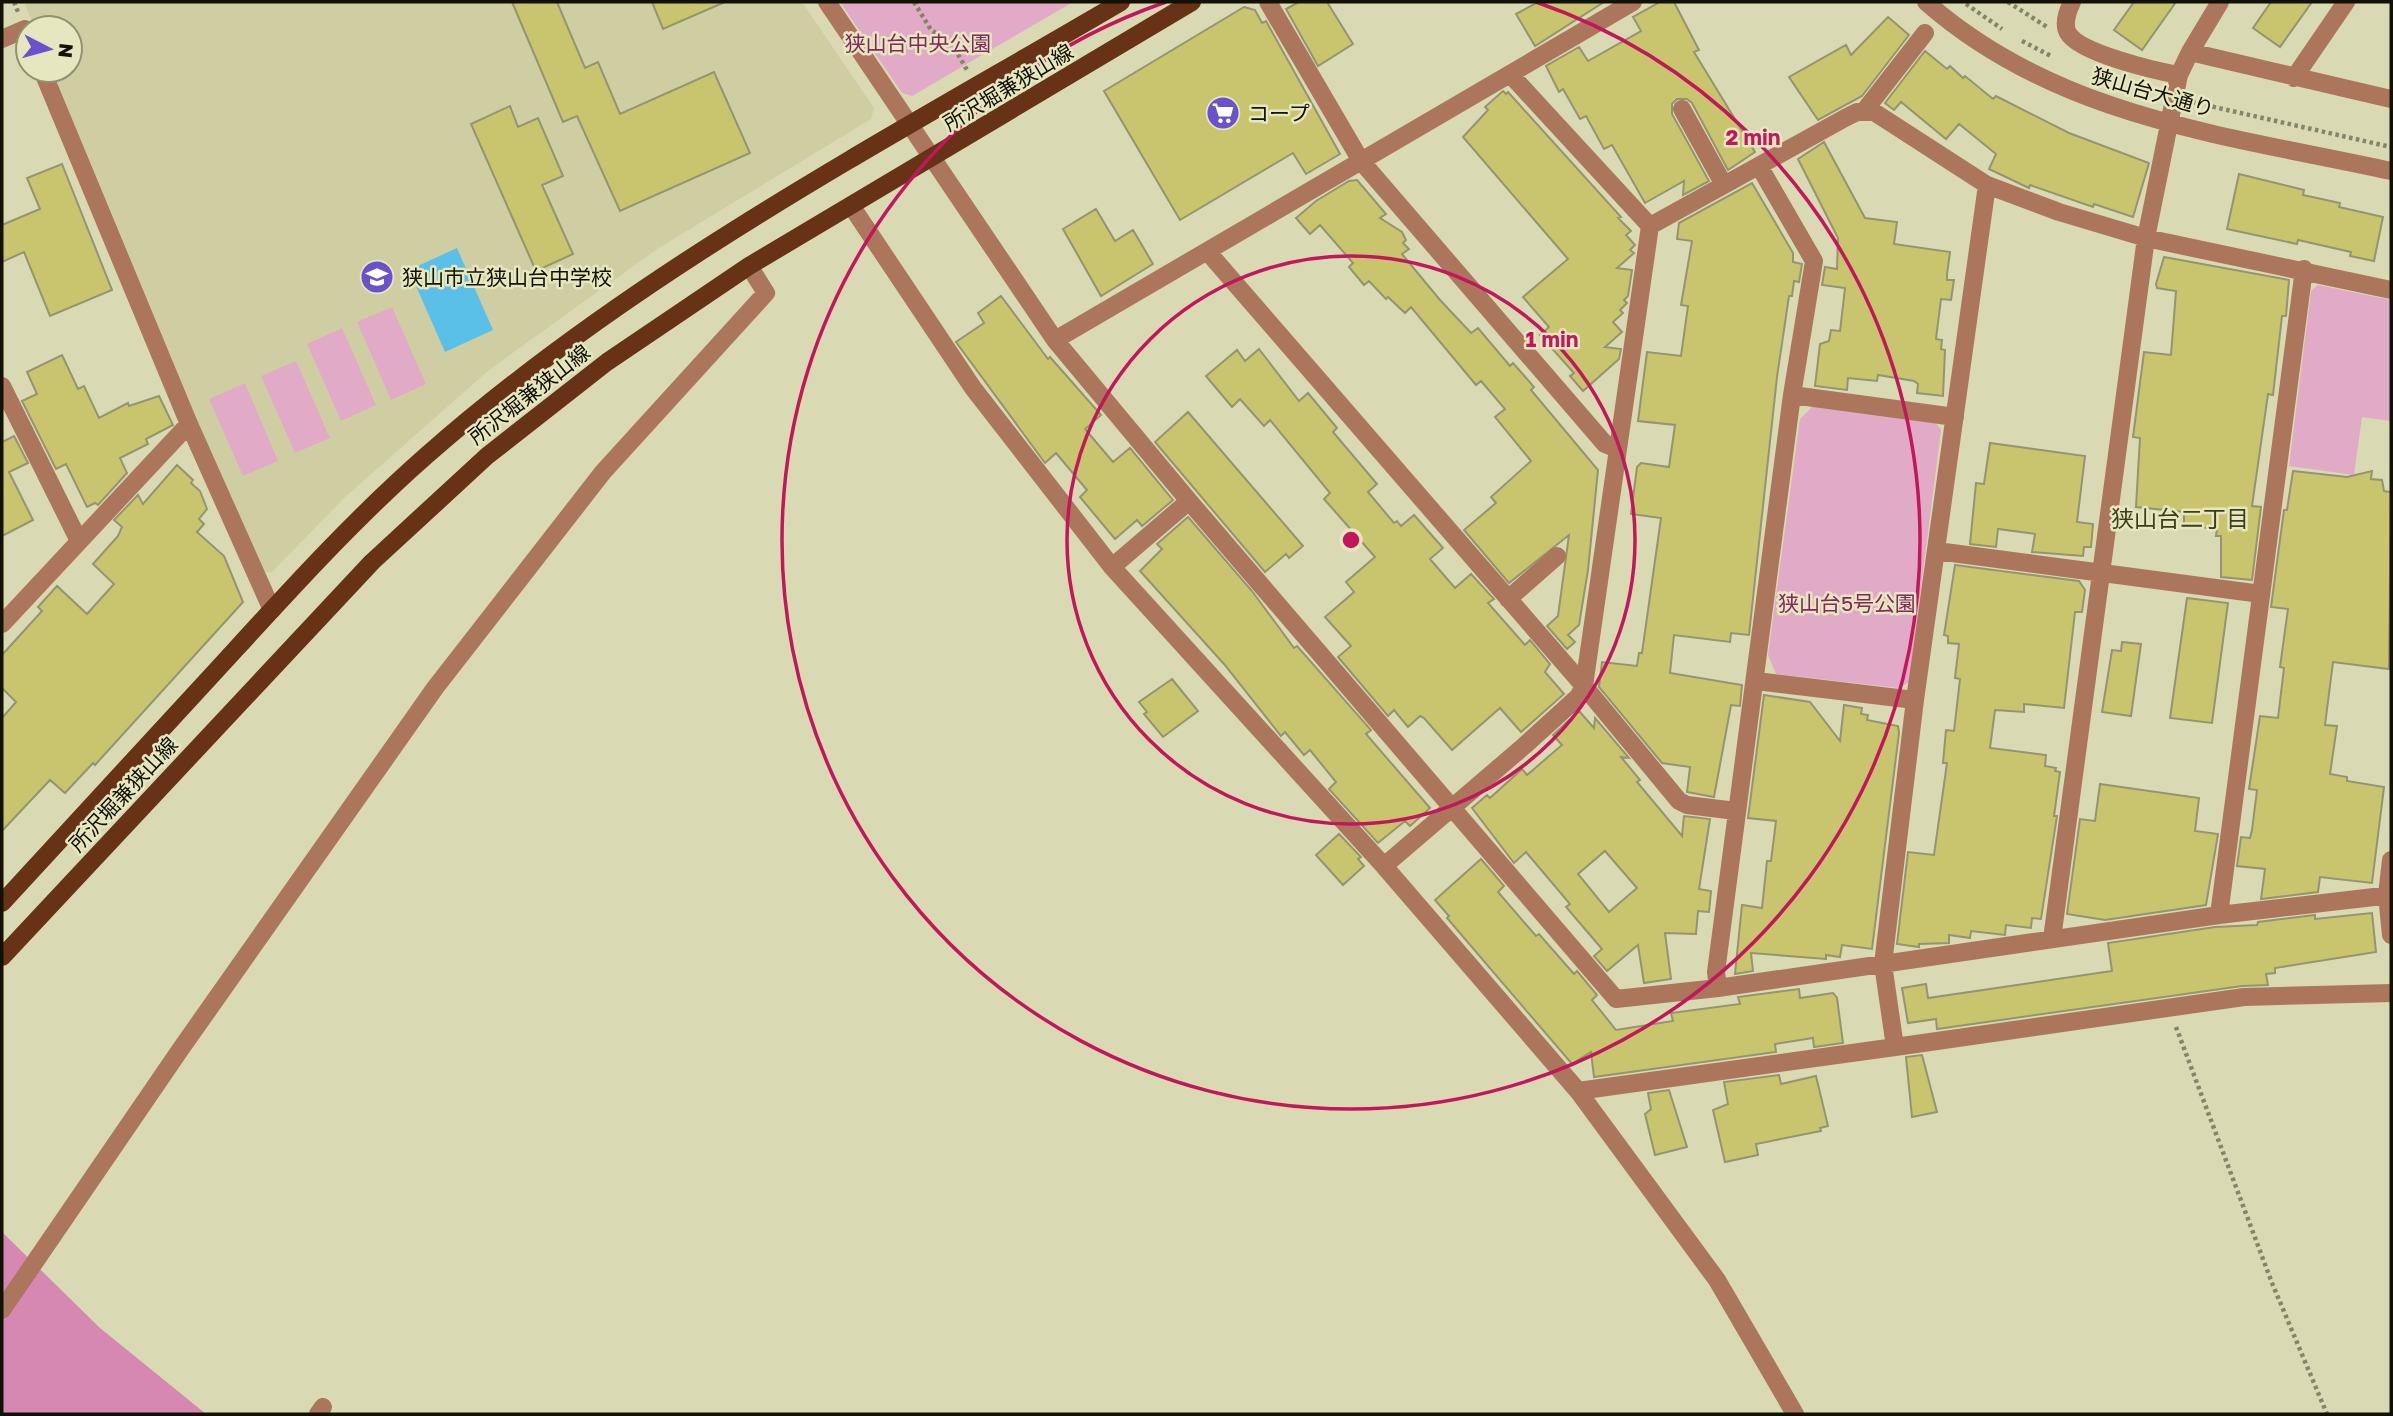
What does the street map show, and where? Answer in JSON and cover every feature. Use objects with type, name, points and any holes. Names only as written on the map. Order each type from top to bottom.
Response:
[{"type":"main road","name":"所沢堀兼狭山線","points":[[2,903],[346,531],[418,463],[525,374],[620,303],[714,241],[1121,2]]},
{"type":"main road","name":"所沢堀兼狭山線","points":[[2,957],[299,638],[438,498],[607,362],[749,266],[1192,2]]},
{"type":"street","points":[[827,2],[1055,340],[1189,501],[1616,999],[1718,988],[2219,915],[2389,895]]},
{"type":"street","points":[[1268,2],[1361,161],[1605,444],[1616,449]]},
{"type":"street","points":[[1055,340],[1633,2]]},
{"type":"street","name":"狭山台大通り","points":[[1926,2],[1983,46],[2030,73],[2094,102],[2169,123],[2391,171]]},
{"type":"street","points":[[2073,2],[2065,27],[2069,35],[2083,47],[2179,75]]},
{"type":"street","points":[[2052,939],[2146,238],[2179,75],[2220,2]]},
{"type":"street","points":[[2294,78],[2346,2]]},
{"type":"street","points":[[1866,110],[1925,33]]},
{"type":"street","points":[[2190,52],[2391,99]]},
{"type":"street","points":[[1510,74],[1650,226]]},
{"type":"street","points":[[48,84],[189,424],[272,610]]},
{"type":"street","points":[[1682,109],[1724,185]]},
{"type":"street","points":[[1650,226],[1845,118],[1866,110],[1874,111],[1926,148],[1987,185],[2101,227],[2390,284]]},
{"type":"street","points":[[1718,988],[1716,972],[1736,811],[1756,681],[1792,395],[1814,261],[1759,166]]},
{"type":"street","points":[[1895,1047],[1883,964],[1914,700],[1987,185]]},
{"type":"street","points":[[852,206],[973,388],[1112,567],[1384,866],[1578,1091],[1717,1280],[1795,1414]]},
{"type":"street","points":[[1384,866],[1578,697],[1584,686],[1650,226]]},
{"type":"street","points":[[1207,251],[1584,686],[1679,801],[1687,805],[1736,811]]},
{"type":"street","points":[[2,1310],[180,1049],[443,677],[603,472],[766,293],[749,266]]},
{"type":"street","points":[[2219,915],[2304,269]]},
{"type":"street","points":[[2,386],[79,541]]},
{"type":"street","points":[[1792,395],[1955,417]]},
{"type":"street","points":[[2,624],[189,424]]},
{"type":"street","points":[[1112,567],[1189,501]]},
{"type":"street","points":[[1937,551],[2261,594]]},
{"type":"street","points":[[1508,599],[1557,556]]},
{"type":"street","points":[[1756,681],[1914,700]]},
{"type":"street","points":[[2391,860],[2391,935]]},
{"type":"street","points":[[1578,1091],[2244,997],[2391,993]]},
{"type":"path","points":[[914,2],[931,30],[952,44],[968,71]]},
{"type":"path","points":[[2008,2],[2046,27],[2065,27]]},
{"type":"path","points":[[2169,1008],[2273,1283],[2327,1414]]},
{"type":"shaded area","name":"狭山市立狭山台中学校","points":[[24,2],[802,2],[874,108],[871,119],[657,249],[489,370],[344,498],[271,573],[260,571],[58,84],[84,84],[84,14],[29,14]]},
{"type":"shaded area","points":[[2,1232],[100,1328],[206,1414],[2,1414]]},
{"type":"green space","name":"狭山台中央公園","points":[[840,2],[1073,2],[912,96],[902,93]]},
{"type":"green space","points":[[2318,285],[2391,300],[2391,421],[2362,417],[2354,475],[2289,466],[2311,291]]},
{"type":"green space","points":[[392,307],[426,384],[391,400],[357,322]]},
{"type":"green space","points":[[342,328],[376,405],[341,421],[307,344]]},
{"type":"green space","points":[[296,361],[330,438],[295,453],[261,376]]},
{"type":"green space","points":[[245,383],[278,461],[243,476],[209,399]]},
{"type":"green space","name":"狭山台5号公園","points":[[1813,406],[1935,422],[1941,430],[1909,682],[1899,688],[1776,674],[1768,655],[1800,419]]},
{"type":"water","points":[[457,248],[493,330],[445,352],[409,270]]},
{"type":"building","points":[[512,2],[557,2],[585,68],[598,62],[620,114],[714,72],[750,153],[620,211],[577,116],[563,122]]},
{"type":"building","points":[[652,2],[725,2],[663,29]]},
{"type":"building","points":[[1299,2],[1327,2],[1353,44],[1318,66],[1286,9]]},
{"type":"building","points":[[1538,2],[1604,2],[1535,46],[1516,14]]},
{"type":"building","points":[[1660,2],[1674,2],[1699,50],[1694,52],[1755,152],[1728,170],[1692,103],[1687,99],[1677,99],[1672,104],[1672,114],[1709,181],[1683,195],[1684,181],[1645,203],[1612,145],[1604,149],[1586,116],[1580,119],[1563,89],[1559,92],[1546,66],[1579,47],[1588,61],[1641,31],[1633,17]]},
{"type":"building","points":[[2134,2],[2176,2],[2142,50],[2114,30]]},
{"type":"building","points":[[2271,2],[2312,2],[2280,47],[2253,28]]},
{"type":"building","points":[[1244,7],[1255,10],[1262,23],[1266,21],[1340,154],[1306,174],[1293,153],[1180,220],[1104,91]]},
{"type":"building","points":[[1888,17],[1909,35],[1862,96],[1818,120],[1789,77],[1846,45],[1851,55]]},
{"type":"building","points":[[1925,51],[1947,69],[1950,66],[1963,78],[1965,76],[1993,99],[1996,96],[2069,133],[2149,163],[2133,217],[2094,204],[2093,207],[2030,185],[2029,188],[1989,169],[1996,154],[1959,124],[1946,139],[1901,102],[1894,110],[1885,103]]},
{"type":"building","points":[[1503,91],[1506,94],[1508,92],[1621,217],[1618,218],[1631,231],[1626,235],[1635,245],[1630,250],[1634,253],[1617,268],[1632,270],[1628,296],[1624,300],[1627,303],[1620,310],[1623,313],[1613,322],[1622,332],[1605,347],[1621,349],[1619,359],[1583,391],[1570,376],[1574,373],[1540,335],[1549,327],[1523,297],[1568,259],[1463,137],[1488,110],[1485,107]]},
{"type":"building","points":[[510,106],[518,127],[538,118],[563,176],[542,185],[573,254],[536,271],[471,124]]},
{"type":"building","points":[[1824,142],[1865,218],[1897,222],[1894,244],[1950,252],[1947,280],[1954,280],[1951,300],[1941,299],[1936,339],[1942,340],[1941,349],[1945,350],[1943,396],[1917,393],[1918,384],[1914,381],[1878,375],[1877,381],[1848,378],[1847,390],[1815,386],[1820,344],[1829,341],[1831,330],[1840,331],[1845,288],[1822,285],[1825,267],[1837,269],[1838,238],[1798,159]]},
{"type":"building","points":[[62,164],[112,290],[50,316],[24,252],[2,262],[2,225],[40,209],[27,178]]},
{"type":"building","points":[[2239,174],[2304,190],[2303,195],[2383,217],[2374,261],[2350,256],[2351,252],[2298,240],[2297,244],[2227,229]]},
{"type":"building","points":[[1357,180],[1386,214],[1380,218],[1402,232],[1406,240],[1403,243],[1409,249],[1402,254],[1440,300],[1471,333],[1478,328],[1510,366],[1513,363],[1534,387],[1531,390],[1598,470],[1588,570],[1579,625],[1568,635],[1575,642],[1567,649],[1547,626],[1558,616],[1569,535],[1509,583],[1464,530],[1496,503],[1491,497],[1531,461],[1495,417],[1505,409],[1481,381],[1476,385],[1411,307],[1405,313],[1388,297],[1386,299],[1369,281],[1364,285],[1349,267],[1353,263],[1320,225],[1310,234],[1296,218],[1316,201],[1349,181]]},
{"type":"building","points":[[1752,183],[1793,253],[1793,262],[1802,264],[1799,282],[1794,281],[1792,296],[1789,296],[1777,377],[1749,635],[1731,633],[1730,642],[1674,635],[1670,673],[1742,685],[1740,706],[1731,705],[1714,797],[1687,792],[1690,767],[1662,763],[1599,687],[1602,662],[1637,666],[1639,653],[1642,653],[1661,518],[1631,514],[1637,467],[1641,463],[1669,467],[1675,425],[1638,421],[1647,352],[1681,356],[1688,306],[1681,305],[1692,241],[1677,239],[1679,223]]},
{"type":"building","points":[[1096,209],[1115,241],[1133,230],[1153,264],[1101,296],[1063,229]]},
{"type":"building","points":[[2164,257],[2289,280],[2286,316],[2282,316],[2273,395],[2268,394],[2252,506],[2261,507],[2252,580],[2221,577],[2221,536],[2216,536],[2217,529],[2184,525],[2184,512],[2136,507],[2140,438],[2133,437],[2144,352],[2171,355],[2176,291],[2157,288],[2156,284]]},
{"type":"building","points":[[1001,296],[1048,359],[1050,357],[1101,415],[1085,429],[1113,462],[1130,448],[1173,500],[1142,526],[1137,520],[1115,539],[1080,497],[1087,490],[1056,453],[1045,463],[956,342],[984,323],[978,313]]},
{"type":"building","points":[[1259,349],[1299,401],[1308,393],[1337,428],[1333,432],[1377,484],[1368,492],[1394,523],[1397,521],[1401,526],[1414,515],[1443,548],[1430,559],[1455,588],[1471,574],[1494,599],[1488,603],[1525,645],[1530,640],[1550,664],[1545,672],[1564,694],[1521,732],[1500,708],[1452,750],[1424,718],[1420,716],[1408,727],[1394,710],[1388,716],[1338,657],[1351,646],[1325,617],[1354,592],[1346,582],[1375,557],[1324,499],[1330,493],[1270,420],[1264,426],[1240,399],[1232,407],[1206,376],[1237,350],[1245,361]]},
{"type":"building","points":[[62,355],[78,389],[84,386],[99,418],[128,403],[129,406],[159,396],[173,425],[146,439],[148,444],[120,458],[127,473],[98,505],[95,503],[87,507],[66,464],[56,469],[22,401],[37,394],[27,372]]},
{"type":"building","points":[[1188,412],[1303,546],[1289,558],[1286,554],[1265,572],[1155,442]]},
{"type":"building","points":[[14,436],[28,463],[9,472],[33,520],[2,536],[2,442]]},
{"type":"building","points":[[1990,443],[2085,456],[2077,522],[2093,524],[2091,547],[2084,547],[2083,556],[2032,552],[2035,534],[1998,529],[1996,547],[1970,544],[1976,483],[1984,484]]},
{"type":"building","points":[[177,465],[193,480],[191,483],[200,491],[207,509],[199,519],[204,524],[197,532],[224,556],[243,602],[95,765],[93,763],[65,793],[50,780],[2,831],[2,718],[16,702],[2,688],[2,655],[42,611],[38,607],[57,586],[87,614],[114,584],[93,564],[118,536],[122,527],[114,520],[138,495],[143,504]]},
{"type":"building","points":[[2293,471],[2347,477],[2372,471],[2371,479],[2382,480],[2384,491],[2391,492],[2389,669],[2333,662],[2325,725],[2337,726],[2330,774],[2347,777],[2347,781],[2384,787],[2372,883],[2320,877],[2318,892],[2261,899],[2265,869],[2237,866],[2241,837],[2250,838],[2252,830],[2257,790],[2249,789],[2260,716],[2278,718],[2284,668],[2280,667],[2288,609],[2271,607],[2284,510],[2287,510]]},
{"type":"building","points":[[1188,517],[1252,591],[1294,648],[1297,646],[1371,730],[1366,734],[1430,808],[1410,826],[1405,821],[1378,843],[1329,789],[1336,782],[1310,750],[1304,755],[1285,732],[1281,736],[1224,664],[1140,571],[1162,549],[1157,544]]},
{"type":"building","points":[[1955,565],[2079,581],[2085,590],[2082,612],[2075,612],[2064,708],[2024,704],[2024,712],[1995,710],[1990,748],[2046,755],[2045,766],[2056,768],[2055,771],[2060,772],[2054,816],[2057,816],[2041,919],[2032,918],[2031,928],[2006,925],[2005,935],[1971,931],[1970,938],[1949,935],[1949,943],[1919,944],[1919,947],[1897,944],[1908,852],[1934,855],[1947,763],[1943,763],[1946,730],[1954,731],[1960,679],[1955,678],[1959,644],[1948,643],[1948,636],[1944,635]]},
{"type":"building","points":[[2187,598],[2228,603],[2212,723],[2170,718]]},
{"type":"building","points":[[2122,642],[2141,644],[2131,716],[2102,712],[2112,650],[2121,651]]},
{"type":"building","points":[[1172,679],[1198,711],[1163,737],[1144,714],[1147,712],[1139,702]]},
{"type":"building","points":[[1764,695],[1810,702],[1840,741],[1844,705],[1862,708],[1861,714],[1868,715],[1867,720],[1898,726],[1899,733],[1872,949],[1842,945],[1840,957],[1826,955],[1826,959],[1751,953],[1753,971],[1735,974],[1742,905],[1762,908],[1767,861],[1771,861],[1776,821],[1748,818]]},
{"type":"building","points":[[1579,711],[1594,728],[1595,718],[1629,758],[1621,757],[1640,780],[1637,782],[1682,836],[1684,816],[1710,819],[1699,889],[1711,891],[1709,912],[1698,911],[1696,934],[1665,933],[1671,979],[1644,983],[1638,945],[1607,971],[1594,956],[1602,949],[1566,907],[1570,904],[1526,852],[1514,863],[1472,808],[1487,795],[1490,798],[1522,769],[1527,775],[1562,745],[1553,735]],"holes":[[[1605,851],[1637,888],[1609,912],[1578,874]]]},
{"type":"building","points":[[2100,784],[2199,798],[2195,831],[2218,834],[2206,905],[2105,920],[2067,914],[2080,819],[2095,821]]},
{"type":"building","points":[[1339,834],[1361,857],[1358,859],[1364,866],[1343,885],[1316,855]]},
{"type":"building","points":[[1481,859],[1504,886],[1498,892],[1536,936],[1539,934],[1574,974],[1577,971],[1597,995],[1592,1000],[1616,1030],[1673,1021],[1671,1013],[1740,1004],[1738,997],[1799,989],[1800,998],[1833,993],[1837,998],[1843,1043],[1814,1047],[1813,1038],[1775,1044],[1776,1052],[1594,1077],[1591,1052],[1572,1064],[1447,918],[1449,916],[1435,900]]},
{"type":"building","points":[[2372,913],[2376,952],[2275,968],[2275,973],[2266,974],[2268,985],[2242,986],[1937,1029],[1936,1019],[1908,1023],[1902,988],[1926,984],[1928,998],[2112,971],[2108,943],[2215,927],[2257,925],[2258,922],[2315,915],[2315,919]]},
{"type":"building","points":[[1922,1055],[1937,1112],[1912,1117],[1906,1057]]},
{"type":"building","points":[[1779,1075],[1781,1084],[1816,1076],[1828,1126],[1820,1128],[1821,1131],[1756,1144],[1758,1155],[1725,1162],[1713,1110],[1728,1104],[1724,1082]]},
{"type":"building","points":[[1669,1090],[1687,1147],[1655,1155],[1645,1114],[1651,1109],[1648,1093]]},
{"type":"place","name":"コープ","points":[[1223,113]]},
{"type":"place","name":"狭山市立狭山台中学校","points":[[377,277]]},
{"type":"district","name":"狭山台二丁目","points":[[2180,518]]}]
